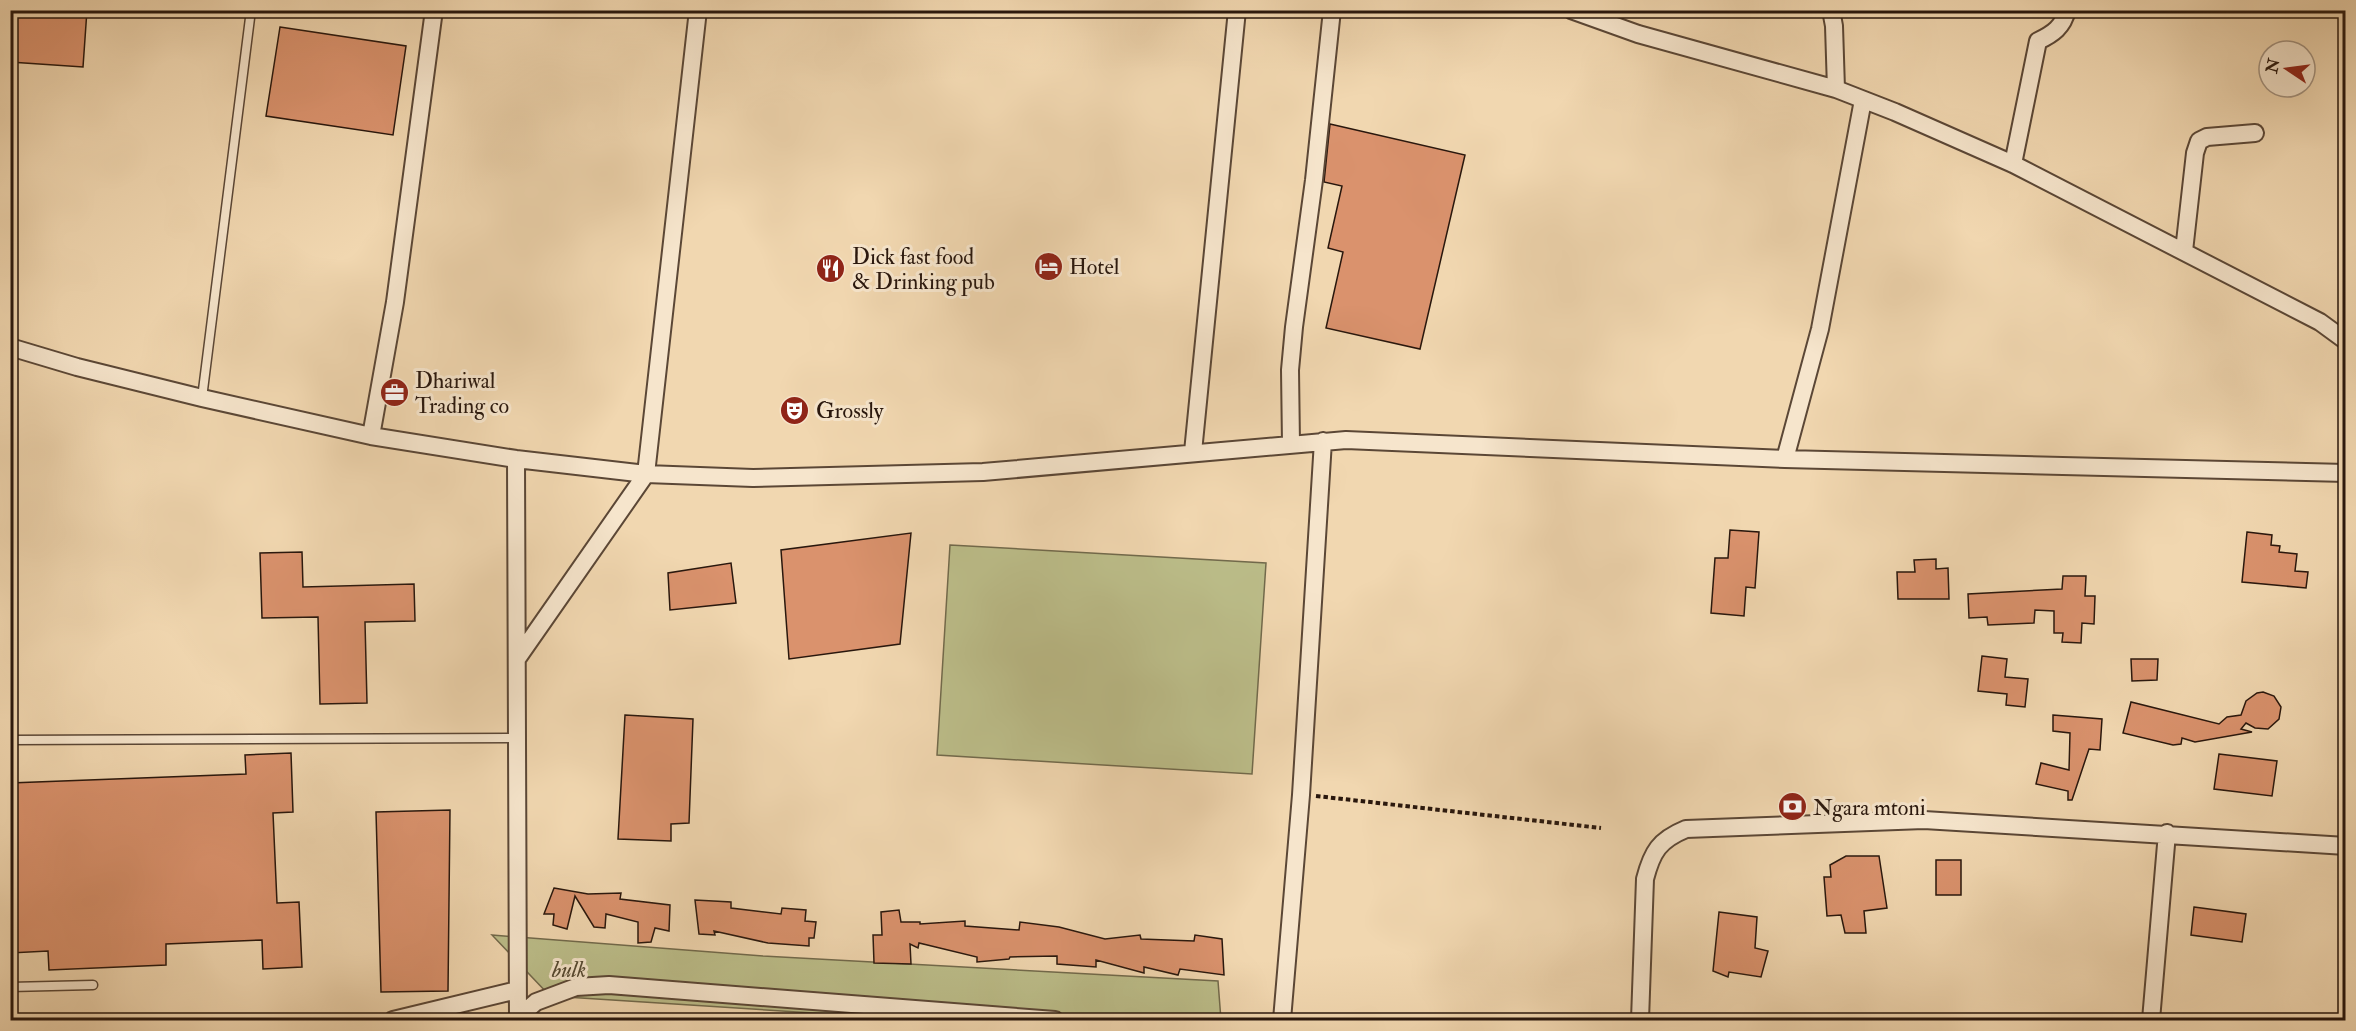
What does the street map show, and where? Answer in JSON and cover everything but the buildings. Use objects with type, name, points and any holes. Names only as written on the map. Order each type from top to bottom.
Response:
[{"type":"street","points":[[370,436],[395,302],[434,10]]},
{"type":"street","points":[[517,659],[646,474],[698,10]]},
{"type":"street","points":[[1192,452],[1237,10]]},
{"type":"street","points":[[1291,444],[1290,370],[1293,338],[1314,180],[1332,10]]},
{"type":"street","points":[[1571,10],[1638,34],[1836,89],[1895,111],[2013,164],[2184,251],[2320,322],[2346,341]]},
{"type":"street","points":[[1831,10],[1834,26],[1836,89]]},
{"type":"street","points":[[2013,164],[2038,41],[2049,36],[2064,23],[2067,10]]},
{"type":"street","points":[[1785,459],[1820,330],[1863,100]]},
{"type":"street","points":[[2184,251],[2195,153],[2199,141],[2207,136],[2255,133]]},
{"type":"street","points":[[10,347],[77,367],[202,398],[370,436],[516,459],[646,474],[753,478],[983,472],[1346,440],[1785,459],[2346,473]]},
{"type":"street","points":[[1282,1020],[1301,795],[1323,441]]},
{"type":"street","points":[[516,459],[517,1020]]},
{"type":"street","points":[[1640,1020],[1645,879],[1650,857],[1663,841],[1686,829],[1924,820],[2167,833],[2346,846]]},
{"type":"street","points":[[2151,1020],[2167,833]]},
{"type":"street","points":[[517,1020],[536,1002],[576,987],[609,985],[924,1015],[1055,1020]]},
{"type":"street","points":[[393,1020],[517,990]]},
{"type":"lane","points":[[202,398],[251,10]]},
{"type":"lane","points":[[10,740],[518,738]]},
{"type":"lane","points":[[10,987],[93,985]]},
{"type":"path","points":[[1301,795],[1601,828]]},
{"type":"green space","points":[[950,545],[1266,563],[1252,774],[937,755]]},
{"type":"green space","name":"bulk","points":[[492,935],[763,956],[1218,981],[1221,1020],[922,1020],[550,996]]},
{"type":"place","name":"Hotel","points":[[1048,266]]},
{"type":"place","name":"Dick fast food & Drinking pub","points":[[831,269]]},
{"type":"place","name":"Dhariwal Trading co","points":[[394,393]]},
{"type":"place","name":"Grossly","points":[[795,410]]},
{"type":"place","name":"Ngara mtoni","points":[[1792,807]]}]
